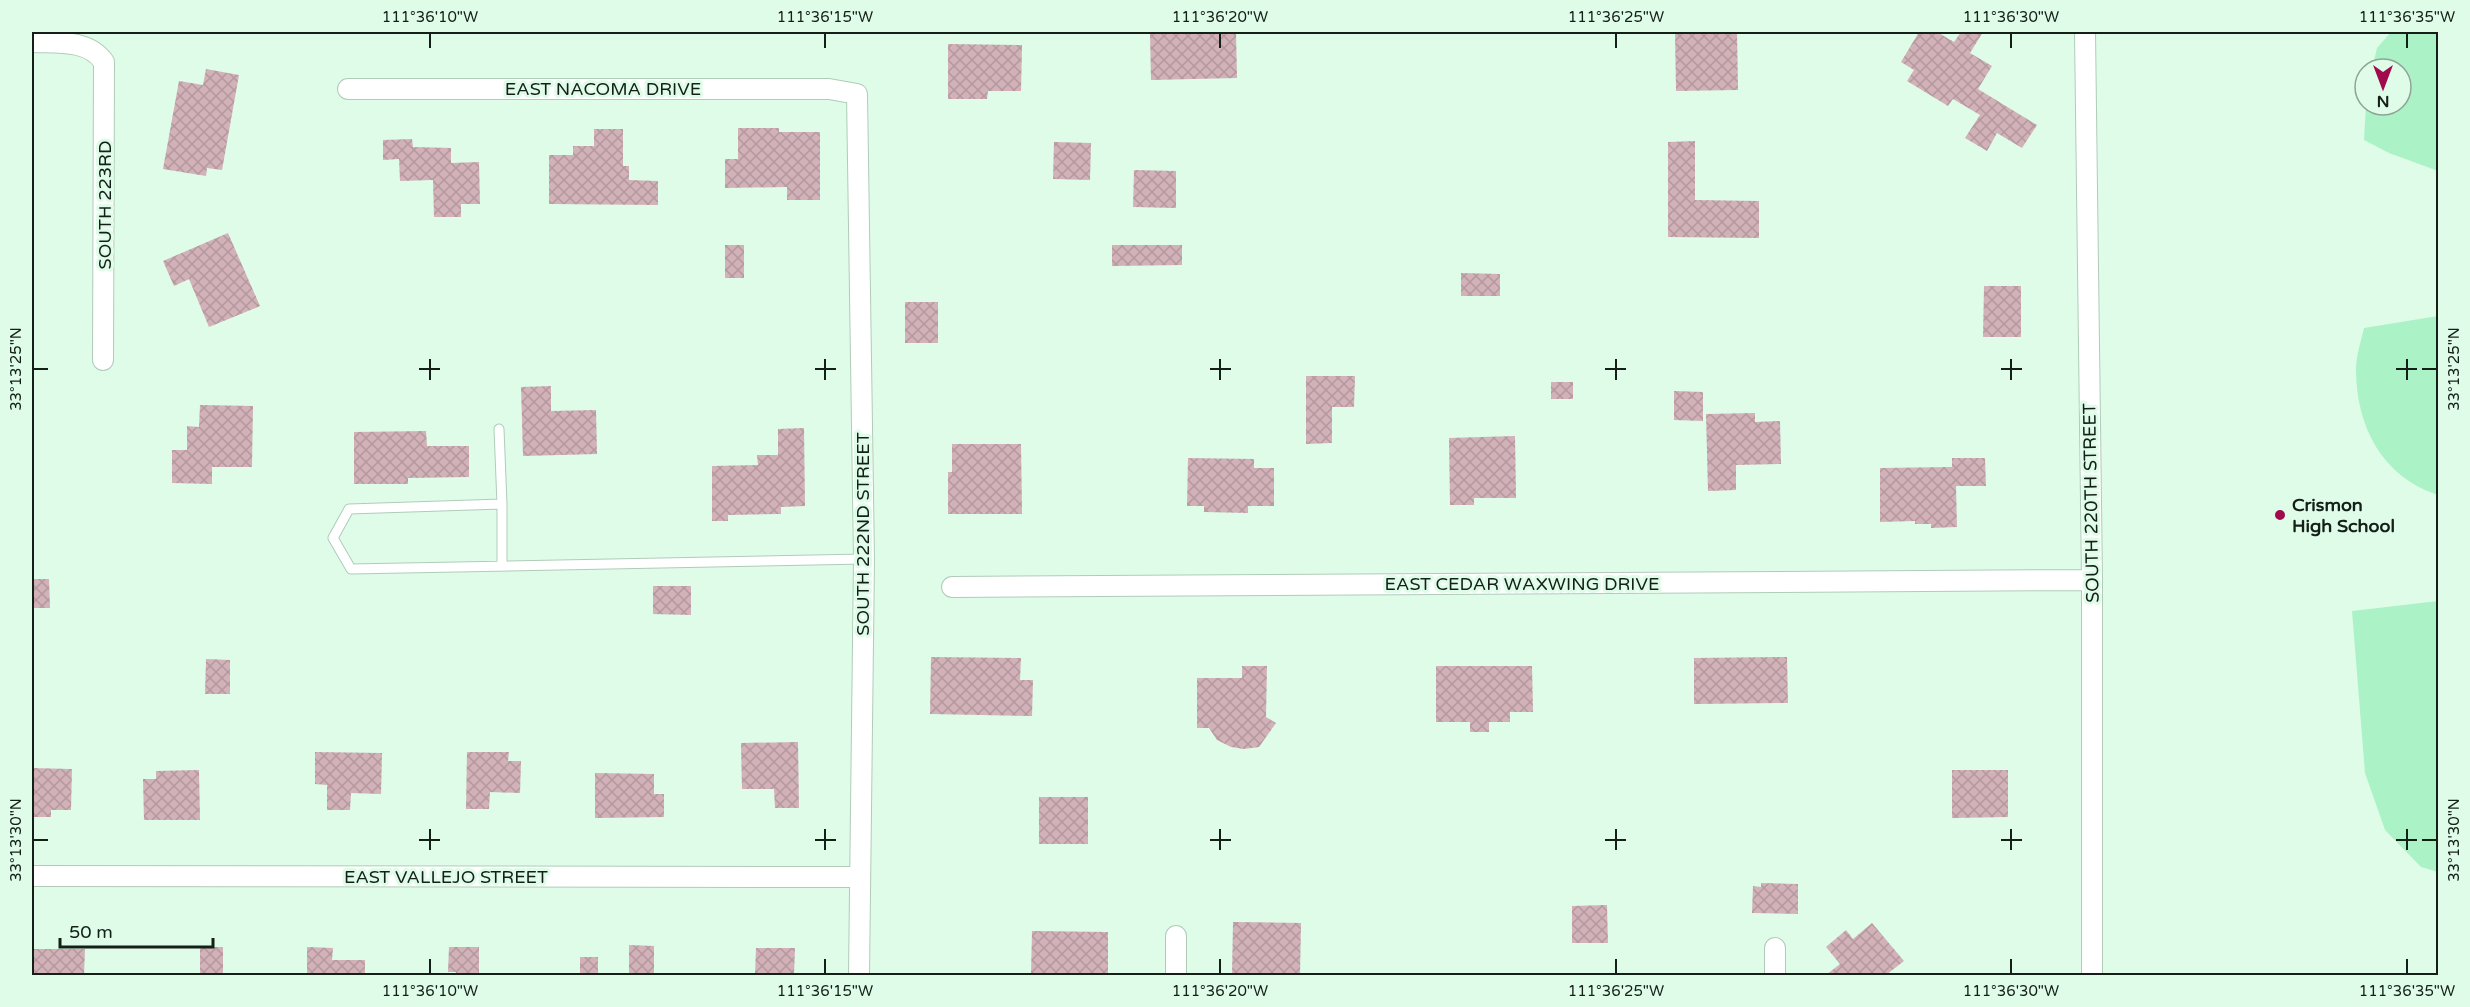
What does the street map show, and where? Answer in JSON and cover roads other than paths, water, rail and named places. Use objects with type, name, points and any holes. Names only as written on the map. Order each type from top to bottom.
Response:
[{"type":"street","name":"SOUTH 220TH STREET","points":[[2085,32],[2092,580],[2092,975]]},
{"type":"street","name":"SOUTH 223RD","points":[[32,42],[74,43],[98,53],[104,62],[106,82],[103,360]]},
{"type":"street","name":"EAST NACOMA DRIVE","points":[[348,89],[829,89],[857,93]]},
{"type":"street","name":"SOUTH 222ND STREET","points":[[857,93],[864,559],[859,975]]},
{"type":"street","name":"EAST CEDAR WAXWING DRIVE","points":[[952,587],[2092,580]]},
{"type":"street","name":"EAST VALLEJO STREET","points":[[32,876],[860,877]]},
{"type":"street","points":[[1176,936],[1176,975]]},
{"type":"street","points":[[1774,948],[1774,975]]},
{"type":"lane","points":[[499,429],[502,566]]},
{"type":"lane","points":[[502,504],[349,509],[333,538],[351,569],[864,559]]},
{"type":"place","name":"Crismon High School","points":[[2280,515]]}]
